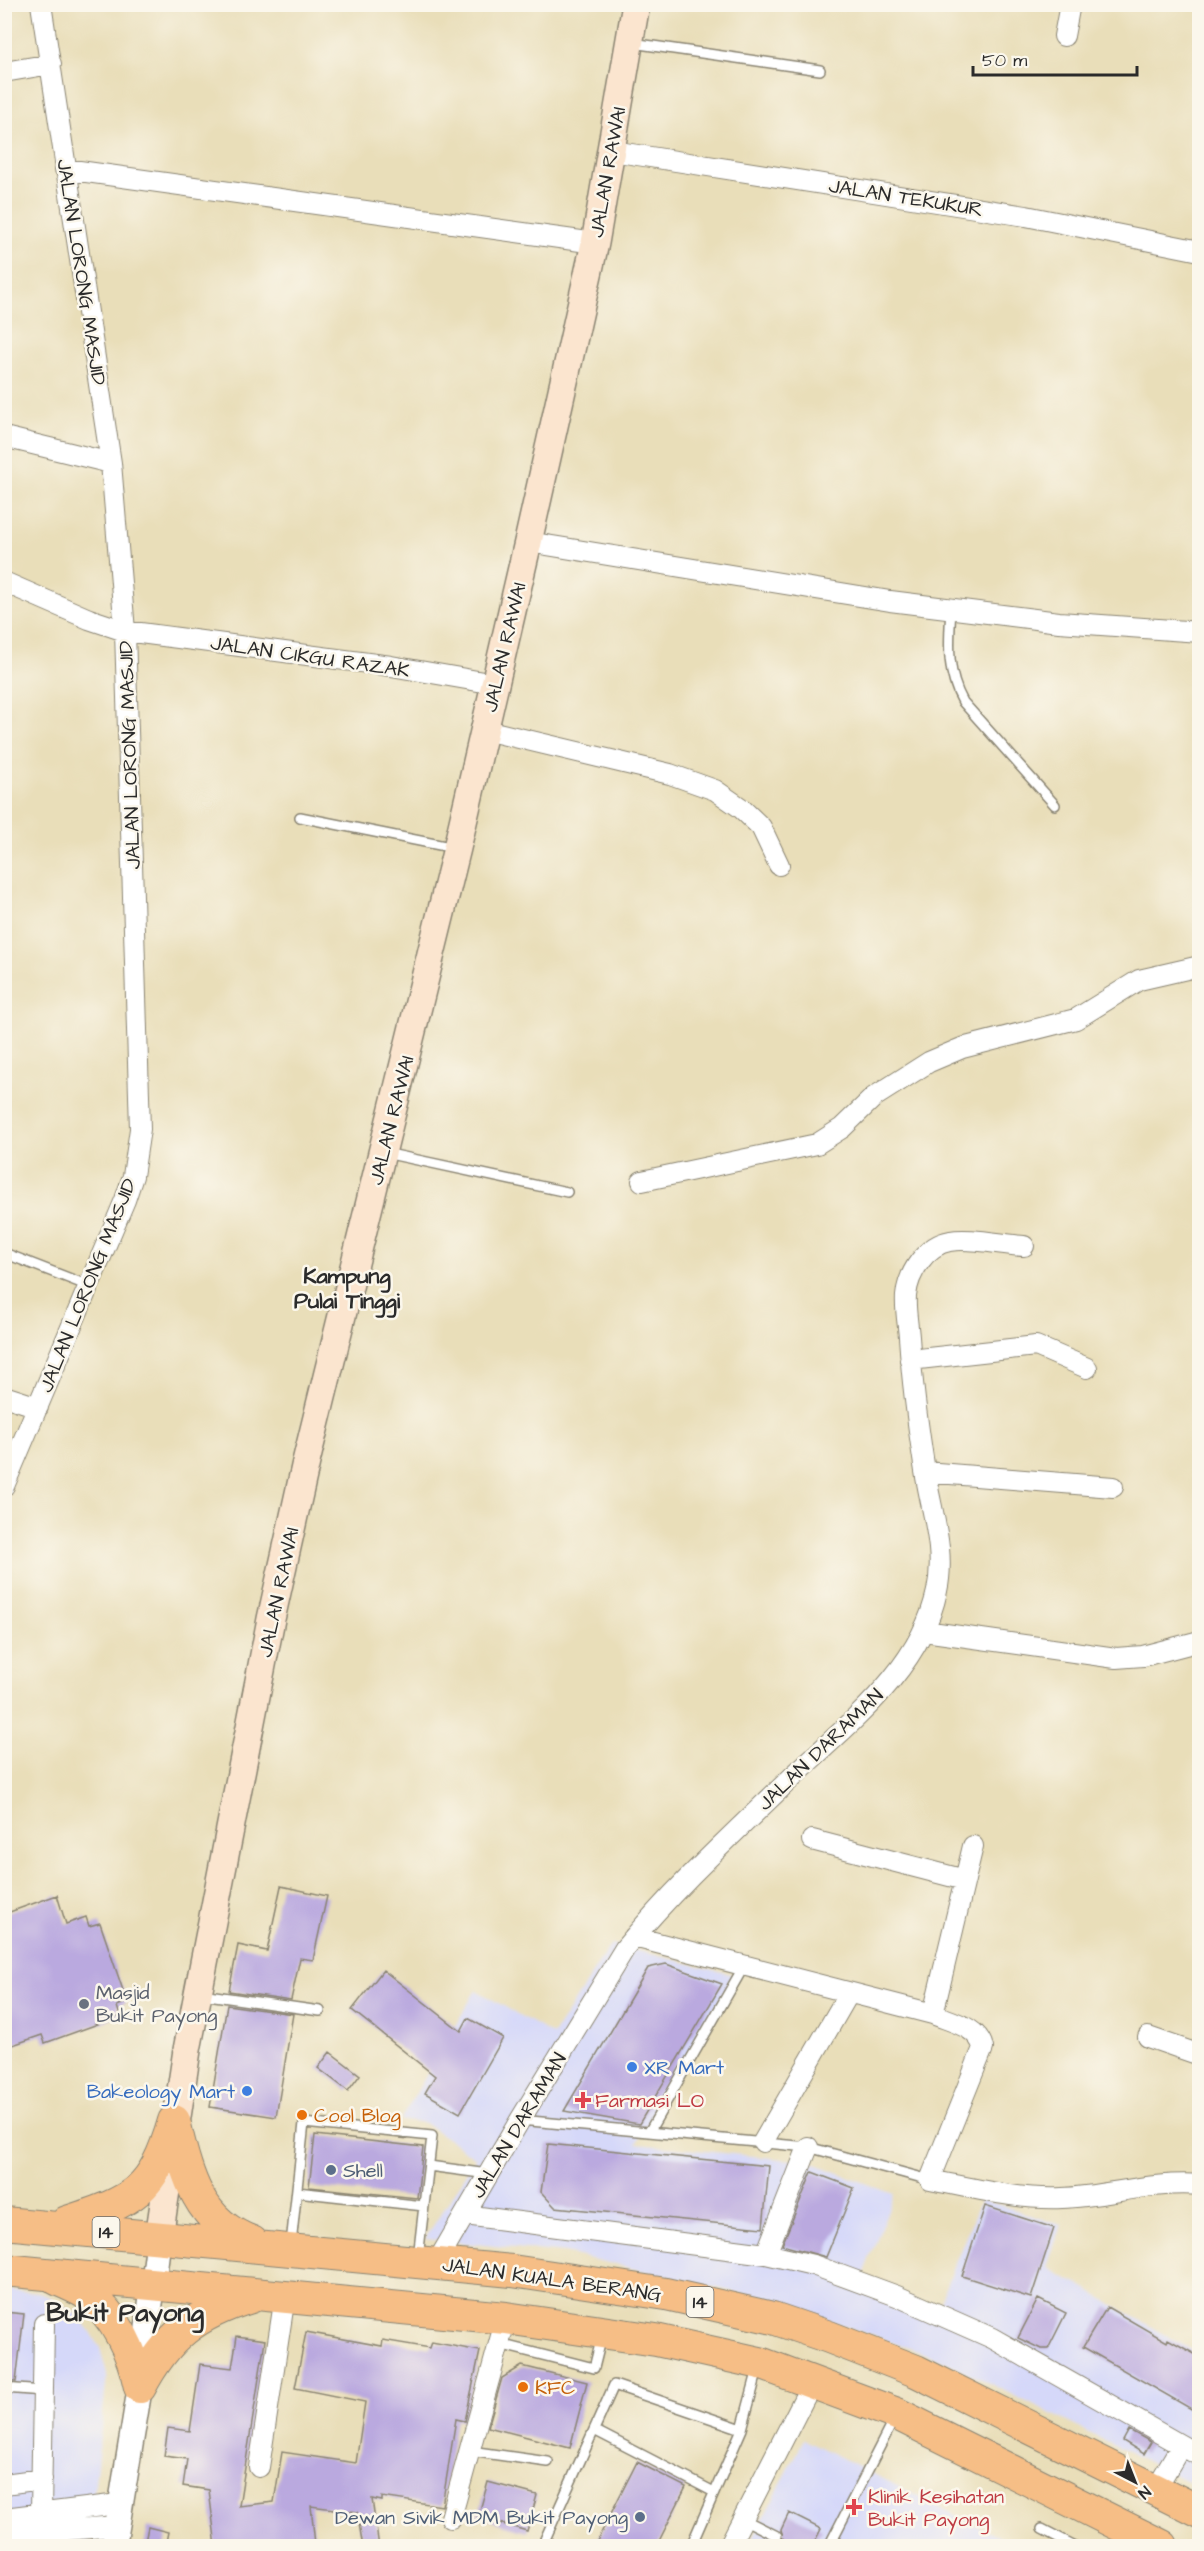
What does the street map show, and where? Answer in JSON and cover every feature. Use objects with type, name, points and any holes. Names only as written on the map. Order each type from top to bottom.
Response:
[{"type":"highway","points":[[53,2227],[106,2210],[133,2195],[163,2160],[174,2121]]},
{"type":"highway","points":[[174,2121],[190,2183],[198,2200],[217,2221],[236,2236],[279,2248]]},
{"type":"highway","name":"JALAN KUALA BERANG","points":[[4,2223],[427,2263],[610,2285],[666,2294],[773,2318],[916,2371],[1200,2512]]},
{"type":"highway","points":[[4,2270],[274,2295],[502,2331],[603,2331],[760,2363],[897,2414],[1133,2540],[1162,2547]]},
{"type":"highway","points":[[48,2274],[87,2294],[102,2308],[127,2345],[140,2387]]},
{"type":"highway","points":[[140,2387],[156,2357],[190,2324],[222,2306],[274,2295]]},
{"type":"main road","name":"JALAN RAWAI","points":[[159,2237],[174,2121],[271,1620],[301,1484],[457,848],[528,542],[595,243],[636,4]]},
{"type":"street","name":"JALAN LORONG MASJID","points":[[4,1486],[126,1200],[133,1176],[140,1129],[125,631],[111,463],[41,4]]},
{"type":"street","points":[[1064,36],[1070,4]]},
{"type":"street","points":[[4,72],[51,63]]},
{"type":"street","name":"JALAN TEKUKUR","points":[[612,151],[1026,216],[1200,251]]},
{"type":"street","points":[[65,169],[595,243]]},
{"type":"street","points":[[4,436],[111,463]]},
{"type":"street","points":[[528,542],[951,609],[1059,622],[1200,632]]},
{"type":"street","name":"JALAN CIKGU RAZAK","points":[[4,582],[89,619],[125,631],[391,666],[495,684]]},
{"type":"street","points":[[485,730],[670,774],[715,790],[741,808],[761,827],[779,866]]},
{"type":"street","points":[[642,1181],[817,1144],[842,1128],[874,1097],[929,1062],[962,1048],[1076,1018],[1139,980],[1200,966]]},
{"type":"street","name":"JALAN DARAMAN","points":[[427,2263],[465,2215],[520,2120],[634,1937],[745,1823],[876,1696],[905,1663],[924,1631],[937,1590],[940,1556],[925,1472],[910,1360],[906,1295],[913,1272],[922,1258],[935,1247],[950,1240],[1024,1246]]},
{"type":"street","points":[[910,1360],[1036,1346],[1087,1368]]},
{"type":"street","points":[[4,1395],[38,1407]]},
{"type":"street","points":[[925,1472],[1113,1487]]},
{"type":"street","points":[[924,1631],[1116,1658],[1143,1656],[1200,1641]]},
{"type":"street","points":[[812,1840],[965,1880]]},
{"type":"street","points":[[933,2014],[974,1846]]},
{"type":"street","points":[[634,1937],[933,2014],[973,2031],[981,2038],[983,2048],[930,2180],[1024,2197],[1060,2198],[1173,2183],[1200,2185]]},
{"type":"street","points":[[763,2142],[849,1994]]},
{"type":"street","points":[[1148,2037],[1200,2055]]},
{"type":"street","points":[[766,2254],[808,2147]]},
{"type":"street","points":[[465,2215],[766,2254],[813,2265],[992,2338],[1200,2456]]},
{"type":"street","points":[[116,2526],[140,2387],[159,2237]]},
{"type":"street","points":[[259,2467],[274,2295]]},
{"type":"street","points":[[42,2513],[44,2324]]},
{"type":"street","points":[[451,2518],[502,2331]]},
{"type":"street","points":[[729,2547],[813,2381]]},
{"type":"street","points":[[1155,2490],[1181,2446]]},
{"type":"street","points":[[4,2484],[42,2480]]},
{"type":"street","points":[[4,2518],[42,2513],[116,2526]]},
{"type":"street","points":[[4,2535],[56,2535],[116,2526]]},
{"type":"lane","points":[[630,42],[820,70]]},
{"type":"lane","points":[[951,609],[949,657],[955,687],[963,702],[1055,805]]},
{"type":"lane","points":[[300,818],[457,848]]},
{"type":"lane","points":[[382,1153],[567,1192]]},
{"type":"lane","points":[[4,1253],[89,1286]]},
{"type":"lane","points":[[649,2132],[744,1966]]},
{"type":"lane","points":[[198,1993],[320,2011]]},
{"type":"lane","points":[[520,2120],[808,2147],[930,2180]]},
{"type":"lane","points":[[279,2248],[297,2192],[304,2123],[432,2136],[424,2206],[427,2263]]},
{"type":"lane","points":[[429,2166],[488,2174]]},
{"type":"lane","points":[[297,2192],[424,2206]]},
{"type":"lane","points":[[691,2547],[742,2429],[760,2363]]},
{"type":"lane","points":[[542,2547],[614,2385],[742,2429]]},
{"type":"lane","points":[[4,2388],[43,2391]]},
{"type":"lane","points":[[829,2547],[897,2414]]},
{"type":"lane","points":[[594,2430],[714,2492]]},
{"type":"lane","points":[[470,2451],[548,2462]]},
{"type":"lane","points":[[743,2519],[777,2535]]},
{"type":"lane","points":[[1042,2529],[1075,2547]]},
{"type":"shaded area","points":[[611,1944],[734,1975],[636,2144],[810,2162],[894,2194],[861,2280],[937,2309],[981,2199],[1061,2225],[1047,2267],[1199,2354],[1199,2487],[938,2358],[765,2299],[565,2253],[425,2239],[476,2158],[423,2122],[400,2121],[476,1990],[553,2035]]},
{"type":"shaded area","points":[[4,2290],[38,2293],[50,2297],[76,2314],[90,2330],[100,2348],[107,2374],[88,2546],[5,2546]]},
{"type":"shaded area","name":"Klinik Kesihatan Bukit Payong","points":[[804,2439],[1009,2542],[1007,2546],[749,2546]]},
{"type":"building","points":[[281,1886],[327,1896],[313,1960],[300,1958],[291,2000],[229,1991],[238,1945],[267,1951]]},
{"type":"building","points":[[57,1895],[66,1924],[86,1917],[89,1926],[100,1923],[127,2002],[117,2006],[120,2016],[45,2043],[42,2035],[4,2048],[4,1914]]},
{"type":"building","points":[[666,1964],[722,1984],[639,2124],[564,2111],[648,1968]]},
{"type":"building","points":[[383,1970],[461,2031],[468,2018],[503,2038],[460,2113],[425,2093],[435,2076],[352,2010]]},
{"type":"building","points":[[227,2005],[293,2014],[276,2117],[210,2107]]},
{"type":"building","points":[[330,2052],[360,2075],[348,2091],[318,2068]]},
{"type":"building","points":[[315,2135],[423,2147],[417,2198],[309,2187]]},
{"type":"building","points":[[548,2144],[769,2166],[763,2228],[555,2207],[541,2192]]},
{"type":"building","points":[[812,2172],[854,2188],[826,2257],[782,2245]]},
{"type":"building","points":[[985,2206],[1054,2228],[1031,2298],[962,2276]]},
{"type":"building","points":[[1038,2299],[1066,2313],[1048,2349],[1041,2349],[1018,2338]]},
{"type":"building","points":[[1107,2307],[1167,2342],[1168,2339],[1200,2357],[1200,2414],[1083,2347]]},
{"type":"building","points":[[4,2312],[24,2314],[16,2382],[4,2381]]},
{"type":"building","points":[[306,2332],[382,2346],[383,2340],[430,2348],[432,2342],[480,2351],[465,2421],[456,2419],[442,2506],[382,2497],[382,2501],[372,2499],[379,2547],[363,2547],[357,2512],[311,2506],[315,2544],[216,2547],[209,2490],[183,2486],[187,2459],[164,2456],[168,2428],[190,2431],[200,2364],[232,2368],[237,2336],[265,2340],[239,2506],[274,2502],[282,2452],[356,2463],[365,2402],[295,2388]]},
{"type":"building","points":[[522,2366],[587,2382],[570,2448],[488,2427],[502,2378]]},
{"type":"building","points":[[1129,2430],[1151,2442],[1144,2454],[1123,2441]]},
{"type":"building","name":"Dewan Sivik MDM Bukit Payong","points":[[637,2462],[686,2487],[656,2547],[594,2547]]},
{"type":"building","points":[[488,2482],[537,2495],[527,2531],[478,2517]]},
{"type":"building","points":[[789,2513],[821,2529],[812,2547],[772,2547],[775,2542],[783,2540],[781,2530]]},
{"type":"building","points":[[148,2527],[168,2532],[165,2547],[144,2547]]},
{"type":"place","name":"Masjid Bukit Payong","points":[[84,2004]]},
{"type":"place","name":"XR Mart","points":[[632,2067]]},
{"type":"place","name":"Bakeology Mart","points":[[247,2091]]},
{"type":"place","name":"Farmasi LO","points":[[583,2100]]},
{"type":"place","name":"Cool Blog","points":[[302,2115]]},
{"type":"place","name":"Shell","points":[[331,2170]]},
{"type":"place","name":"KFC","points":[[523,2387]]},
{"type":"place","name":"Klinik Kesihatan Bukit Payong","points":[[854,2507]]},
{"type":"place","name":"Dewan Sivik MDM Bukit Payong","points":[[640,2517]]},
{"type":"district","name":"Kampung Pulai Tinggi","points":[[347,1288]]},
{"type":"district","name":"Bukit Payong","points":[[125,2312]]}]
